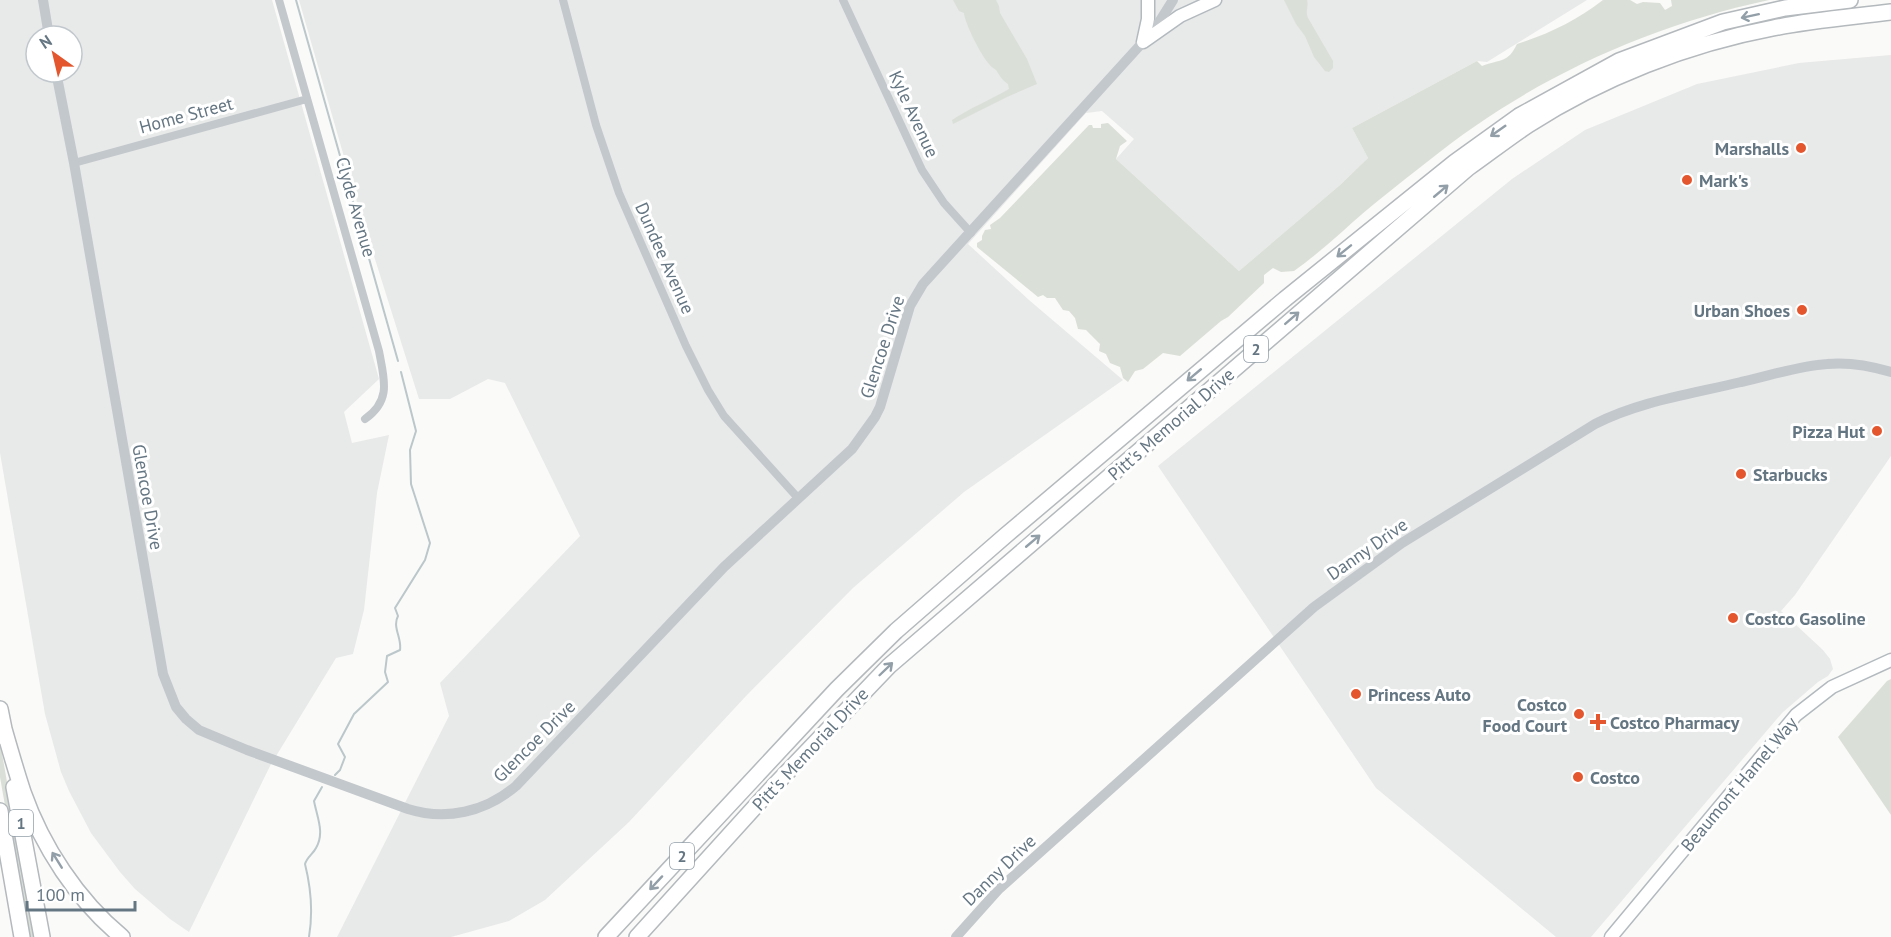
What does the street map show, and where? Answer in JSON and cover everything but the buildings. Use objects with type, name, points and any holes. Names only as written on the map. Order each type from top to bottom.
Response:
[{"type":"highway","name":"Pitt's Memorial Drive","points":[[606,937],[837,689],[896,631],[1235,341],[1455,162],[1519,116],[1619,61],[1723,22],[1785,8],[1850,0]]},
{"type":"highway","name":"Pitt's Memorial Drive","points":[[637,937],[773,787],[889,666],[1468,168],[1528,125],[1574,99],[1621,76],[1686,51],[1774,27],[1891,12]]},
{"type":"highway","name":"1","points":[[0,709],[42,937]]},
{"type":"highway","points":[[4,729],[23,793],[42,836],[70,880],[110,927],[122,937]]},
{"type":"highway","name":"1","points":[[0,811],[22,937]]},
{"type":"highway","points":[[597,937],[638,902]]},
{"type":"main road","points":[[1143,42],[1148,19],[1148,0]]},
{"type":"main road","points":[[1143,42],[1180,16],[1215,0]]},
{"type":"main road","name":"Beaumont Hamel Way","points":[[1611,937],[1796,715],[1832,687],[1891,660]]},
{"type":"street","points":[[42,0],[47,24]]},
{"type":"street","name":"Clyde Avenue","points":[[279,0],[370,314],[385,380],[382,399],[365,420]]},
{"type":"street","name":"Dundee Avenue","points":[[563,0],[596,125],[619,193],[686,346],[724,416],[798,498]]},
{"type":"street","name":"Kyle Avenue","points":[[843,0],[922,170],[950,210],[971,232]]},
{"type":"street","name":"Glencoe Drive","points":[[58,84],[163,674],[170,696],[191,724],[209,735],[414,811],[443,815],[480,808],[495,801],[516,786],[724,567],[852,449],[875,417],[880,406],[912,300],[930,276],[1143,42],[1173,0]]},
{"type":"street","name":"Home Street","points":[[74,163],[307,99]]},
{"type":"street","name":"Danny Drive","points":[[956,937],[999,889],[1314,607],[1402,543],[1595,424],[1640,406],[1806,367],[1837,364],[1891,372]]},
{"type":"shaded area","points":[[0,0],[272,0],[379,379],[344,412],[352,443],[389,435],[377,493],[364,610],[353,654],[336,658],[270,766],[189,932],[135,889],[91,833],[61,772],[45,714],[0,453]]},
{"type":"shaded area","points":[[299,0],[1587,0],[1487,62],[1477,61],[1352,128],[1368,158],[1340,185],[1239,271],[1116,159],[1134,139],[1102,111],[1086,113],[968,244],[1029,300],[1123,380],[964,492],[853,588],[746,696],[629,822],[545,900],[509,921],[451,937],[337,937],[449,716],[440,683],[580,536],[505,383],[488,379],[450,399],[419,399],[357,202]]},
{"type":"shaded area","points":[[953,0],[996,0],[1000,13],[1027,59],[1037,84],[953,124],[952,120],[1009,89],[1008,84],[982,54],[970,32],[964,13],[959,11]]},
{"type":"shaded area","points":[[1284,0],[1307,0],[1308,18],[1333,61],[1333,68],[1329,72],[1325,71],[1314,57],[1305,36]]},
{"type":"shaded area","points":[[1603,0],[1630,0],[1637,4],[1660,3],[1665,10],[1672,6],[1671,0],[1769,0],[1677,25],[1632,42],[1546,82],[1505,106],[1427,162],[1294,271],[1281,272],[1273,268],[1264,275],[1264,283],[1228,317],[1180,356],[1163,353],[1143,369],[1135,371],[1128,382],[1123,378],[1120,367],[1110,363],[1106,354],[1099,351],[1100,344],[1086,330],[1078,329],[1075,318],[1069,311],[1063,310],[1055,298],[1047,298],[1043,295],[1038,297],[977,247],[985,230],[991,229],[990,225],[1000,218],[1089,125],[1093,128],[1101,128],[1101,124],[1108,123],[1127,141],[1120,146],[1116,159],[1239,271],[1340,185],[1368,158],[1352,128],[1477,61],[1482,66],[1503,60],[1517,44],[1562,26]]},
{"type":"shaded area","points":[[1891,55],[1891,456],[1795,595],[1781,611],[1823,650],[1830,659],[1833,669],[1828,676],[1782,713],[1591,937],[1556,937],[1376,788],[1158,466],[1512,179],[1585,130],[1697,84],[1799,63]]},
{"type":"shaded area","points":[[1891,679],[1891,815],[1838,737]]},
{"type":"shaded area","points":[[0,742],[34,937],[28,937],[0,777]]},
{"type":"waterway","points":[[296,0],[398,361]]},
{"type":"waterway","points":[[335,775],[340,770],[345,757],[338,744],[354,714],[388,682],[385,672],[387,656],[400,650],[396,624],[398,616],[395,608],[425,560],[430,543],[411,484],[410,450],[416,431],[401,372]]},
{"type":"waterway","points":[[309,937],[311,900],[305,864],[319,842],[319,825],[314,801],[322,787]]},
{"type":"place","name":"Marshalls","points":[[1801,148]]},
{"type":"place","name":"Mark's","points":[[1687,180]]},
{"type":"place","name":"Urban Shoes","points":[[1802,310]]},
{"type":"place","name":"Pizza Hut","points":[[1877,431]]},
{"type":"place","name":"Starbucks","points":[[1741,474]]},
{"type":"place","name":"Costco Gasoline","points":[[1733,618]]},
{"type":"place","name":"Princess Auto","points":[[1356,694]]},
{"type":"place","name":"Costco Food Court","points":[[1579,714]]},
{"type":"place","name":"Costco Pharmacy","points":[[1598,722]]},
{"type":"place","name":"Costco","points":[[1578,777]]}]
